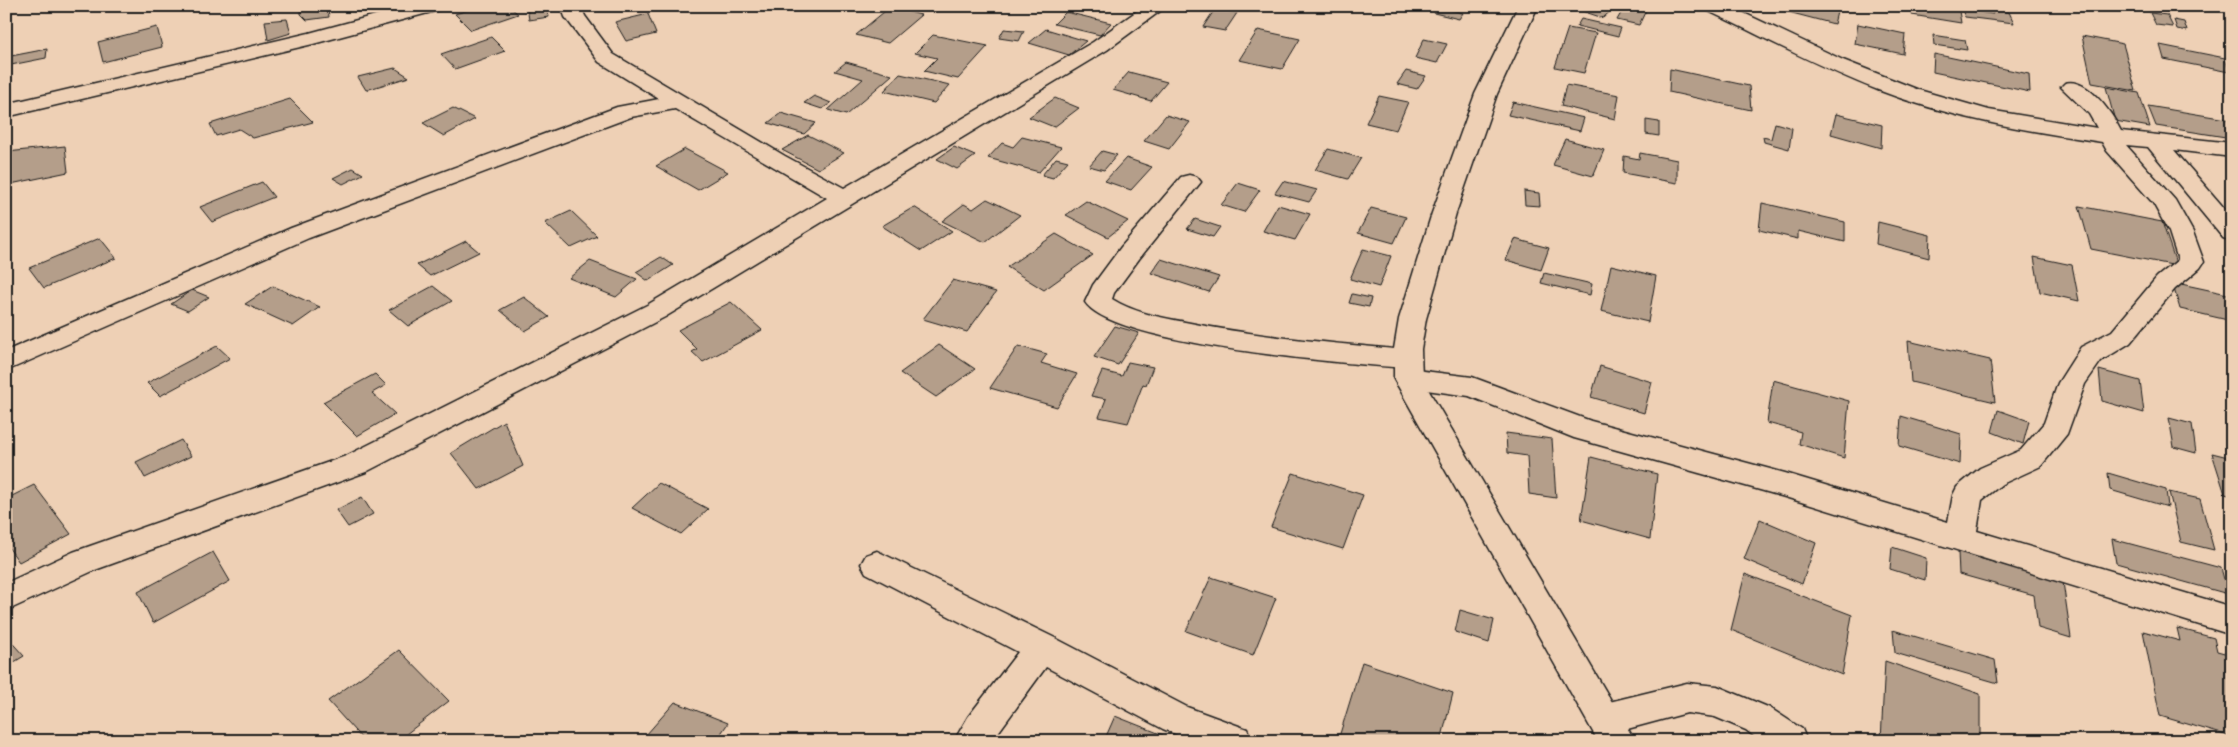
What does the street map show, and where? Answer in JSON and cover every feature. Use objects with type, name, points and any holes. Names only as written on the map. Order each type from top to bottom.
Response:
[{"type":"street","points":[[6,111],[313,38],[432,6]]},
{"type":"street","points":[[571,6],[575,17],[606,58],[777,161],[844,198]]},
{"type":"street","points":[[6,598],[84,561],[356,464],[656,311],[1100,46],[1157,6]]},
{"type":"street","points":[[1528,6],[1497,69],[1468,140],[1443,212],[1414,314],[1407,369],[1611,730],[1687,698],[1717,702],[1758,719],[1789,741]]},
{"type":"street","points":[[1713,6],[1860,76],[1911,95],[2008,121],[2112,137],[2232,150]]},
{"type":"street","points":[[1960,539],[1968,495],[1991,476],[2031,458],[2058,427],[2072,384],[2091,354],[2120,337],[2166,283],[2191,262],[2182,232],[2163,200],[2115,146],[2097,110],[2072,86]]},
{"type":"street","points":[[6,362],[300,234],[625,112],[680,101]]},
{"type":"street","points":[[2154,142],[2232,233]]},
{"type":"street","points":[[1189,182],[1130,253],[1102,291],[1098,302],[1110,311],[1133,319],[1206,337],[1407,369],[1472,387],[1584,430],[1785,486],[2232,621]]},
{"type":"street","points":[[877,564],[1041,647],[1175,718],[1234,741]]},
{"type":"street","points":[[972,741],[987,717],[1020,678],[1041,647]]},
{"type":"building","points":[[301,6],[345,6],[328,9],[329,17],[307,20],[301,14]]},
{"type":"building","points":[[481,6],[509,6],[518,14],[471,30],[455,14]]},
{"type":"building","points":[[527,6],[547,6],[549,17],[529,20]]},
{"type":"building","points":[[1439,6],[1454,6],[1451,10],[1463,13],[1459,19],[1434,13]]},
{"type":"building","points":[[1567,6],[1616,6],[1603,18]]},
{"type":"building","points":[[1625,6],[1648,6],[1639,25],[1617,20]]},
{"type":"building","points":[[1777,6],[1829,6],[1838,8],[1834,24],[1777,9]]},
{"type":"building","points":[[1912,6],[1933,6],[1959,11],[1961,23],[1912,15]]},
{"type":"building","points":[[890,7],[921,15],[888,43],[856,35]]},
{"type":"building","points":[[1215,9],[1237,13],[1225,31],[1203,27]]},
{"type":"building","points":[[1962,10],[1993,14],[1992,10],[2009,12],[2014,23],[1965,17]]},
{"type":"building","points":[[1066,12],[1111,23],[1100,35],[1054,24]]},
{"type":"building","points":[[2150,13],[2167,15],[2173,27],[2156,25]]},
{"type":"building","points":[[648,14],[656,34],[626,41],[615,22]]},
{"type":"building","points":[[287,19],[291,33],[268,40],[265,21]]},
{"type":"building","points":[[1581,19],[1621,28],[1618,36],[1577,26]]},
{"type":"building","points":[[2174,20],[2184,22],[2187,31],[2177,29]]},
{"type":"building","points":[[1858,24],[1905,34],[1903,54],[1855,44]]},
{"type":"building","points":[[157,27],[162,47],[103,62],[98,42]]},
{"type":"building","points":[[1568,28],[1596,33],[1584,73],[1555,67]]},
{"type":"building","points":[[1004,29],[1024,31],[1019,41],[999,38]]},
{"type":"building","points":[[1046,29],[1086,41],[1069,55],[1029,43]]},
{"type":"building","points":[[1258,30],[1300,39],[1282,69],[1239,60]]},
{"type":"building","points":[[933,35],[988,46],[958,79],[924,71],[937,58],[915,53]]},
{"type":"building","points":[[1933,35],[1965,40],[1967,50],[1934,45]]},
{"type":"building","points":[[2082,36],[2123,44],[2136,91],[2092,83]]},
{"type":"building","points":[[491,37],[505,51],[455,69],[441,54]]},
{"type":"building","points":[[1424,39],[1447,44],[1437,63],[1415,58]]},
{"type":"building","points":[[2160,45],[2225,58],[2229,72],[2164,59]]},
{"type":"building","points":[[47,49],[46,58],[6,66],[6,57]]},
{"type":"building","points":[[1934,54],[2029,74],[2030,92],[1933,72]]},
{"type":"building","points":[[846,62],[892,75],[846,115],[828,110],[863,79],[835,71]]},
{"type":"building","points":[[395,68],[409,77],[366,90],[358,77]]},
{"type":"building","points":[[1670,69],[1749,86],[1751,110],[1669,92]]},
{"type":"building","points":[[1406,71],[1426,76],[1417,89],[1397,84]]},
{"type":"building","points":[[1129,72],[1167,82],[1151,101],[1113,90]]},
{"type":"building","points":[[900,74],[950,85],[934,103],[884,91]]},
{"type":"building","points":[[1566,85],[1619,95],[1615,119],[1561,106]]},
{"type":"building","points":[[2106,87],[2139,93],[2150,127],[2115,121]]},
{"type":"building","points":[[814,96],[831,103],[822,109],[804,103]]},
{"type":"building","points":[[1379,96],[1408,102],[1396,130],[1366,123]]},
{"type":"building","points":[[1055,98],[1079,108],[1054,127],[1029,117]]},
{"type":"building","points":[[290,99],[313,122],[253,138],[239,129],[216,136],[210,124]]},
{"type":"building","points":[[1513,102],[1584,118],[1580,131],[1508,115]]},
{"type":"building","points":[[2148,106],[2232,120],[2232,138],[2156,126]]},
{"type":"building","points":[[453,108],[475,119],[444,136],[423,123]]},
{"type":"building","points":[[781,113],[816,123],[804,134],[768,123]]},
{"type":"building","points":[[1836,114],[1882,125],[1881,148],[1831,134]]},
{"type":"building","points":[[1166,115],[1190,122],[1169,149],[1144,141]]},
{"type":"building","points":[[1646,120],[1659,122],[1659,136],[1646,134]]},
{"type":"building","points":[[1775,123],[1792,128],[1789,149],[1764,142],[1763,137],[1771,139]]},
{"type":"building","points":[[808,135],[844,153],[818,169],[782,150]]},
{"type":"building","points":[[1022,137],[1061,147],[1039,172],[988,158],[1002,143],[1013,147]]},
{"type":"building","points":[[1565,139],[1604,150],[1593,176],[1553,165]]},
{"type":"building","points":[[65,146],[68,172],[6,185],[7,152]]},
{"type":"building","points":[[954,147],[975,156],[957,169],[937,159]]},
{"type":"building","points":[[685,149],[728,172],[698,190],[656,166]]},
{"type":"building","points":[[1328,149],[1361,158],[1348,179],[1315,170]]},
{"type":"building","points":[[1102,151],[1117,155],[1104,170],[1089,166]]},
{"type":"building","points":[[1640,153],[1677,160],[1677,183],[1623,173],[1624,156],[1639,159]]},
{"type":"building","points":[[1056,158],[1068,161],[1053,178],[1042,175]]},
{"type":"building","points":[[1126,158],[1152,167],[1131,190],[1105,181]]},
{"type":"building","points":[[353,168],[363,174],[343,184],[333,178]]},
{"type":"building","points":[[1283,181],[1317,190],[1309,202],[1275,193]]},
{"type":"building","points":[[262,182],[274,197],[212,222],[200,207]]},
{"type":"building","points":[[1238,183],[1260,190],[1244,212],[1221,205]]},
{"type":"building","points":[[1524,191],[1539,193],[1540,206],[1525,205]]},
{"type":"building","points":[[987,199],[1020,215],[985,242],[942,221],[964,204],[973,209]]},
{"type":"building","points":[[1086,201],[1128,221],[1108,237],[1066,215]]},
{"type":"building","points":[[1762,203],[1845,222],[1845,242],[1798,231],[1798,239],[1759,230]]},
{"type":"building","points":[[1278,205],[1310,214],[1295,240],[1263,231]]},
{"type":"building","points":[[2079,206],[2162,222],[2177,266],[2091,249]]},
{"type":"building","points":[[914,207],[952,231],[921,251],[882,226]]},
{"type":"building","points":[[1371,208],[1406,217],[1394,243],[1358,233]]},
{"type":"building","points":[[571,211],[597,236],[571,248],[545,223]]},
{"type":"building","points":[[1195,219],[1220,227],[1213,237],[1187,229]]},
{"type":"building","points":[[1878,222],[1930,235],[1929,258],[1876,244]]},
{"type":"building","points":[[1056,234],[1093,255],[1044,290],[1007,267]]},
{"type":"building","points":[[100,238],[116,258],[44,288],[29,268]]},
{"type":"building","points":[[1515,239],[1549,248],[1541,270],[1506,260]]},
{"type":"building","points":[[466,241],[479,252],[430,276],[417,265]]},
{"type":"building","points":[[1363,249],[1391,256],[1379,287],[1350,279]]},
{"type":"building","points":[[661,257],[673,265],[648,281],[636,272]]},
{"type":"building","points":[[2034,257],[2072,265],[2079,301],[2040,292]]},
{"type":"building","points":[[1161,259],[1219,277],[1209,292],[1151,273]]},
{"type":"building","points":[[590,261],[637,279],[616,297],[569,278]]},
{"type":"building","points":[[1611,265],[1656,276],[1648,322],[1601,311]]},
{"type":"building","points":[[1544,273],[1592,284],[1590,295],[1541,283]]},
{"type":"building","points":[[953,280],[996,292],[967,332],[923,319]]},
{"type":"building","points":[[2172,282],[2232,295],[2232,321],[2180,309]]},
{"type":"building","points":[[273,286],[320,307],[293,326],[245,304]]},
{"type":"building","points":[[433,286],[452,301],[408,326],[389,310]]},
{"type":"building","points":[[192,290],[209,297],[188,311],[171,304]]},
{"type":"building","points":[[1352,294],[1371,298],[1369,307],[1349,303]]},
{"type":"building","points":[[524,297],[549,317],[525,331],[500,310]]},
{"type":"building","points":[[731,302],[762,330],[703,362],[692,352],[697,349],[678,330]]},
{"type":"building","points":[[1115,326],[1139,333],[1118,365],[1094,357]]},
{"type":"building","points":[[1908,341],[1990,360],[1995,402],[1911,382]]},
{"type":"building","points":[[939,345],[975,369],[936,397],[900,373]]},
{"type":"building","points":[[217,346],[230,358],[160,396],[147,383]]},
{"type":"building","points":[[1018,346],[1047,354],[1041,363],[1077,374],[1057,407],[990,388]]},
{"type":"building","points":[[1128,362],[1153,367],[1146,385],[1143,384],[1128,423],[1099,417],[1106,399],[1091,396],[1102,371],[1122,376]]},
{"type":"building","points":[[1600,366],[1652,382],[1644,413],[1591,397]]},
{"type":"building","points":[[2099,370],[2140,381],[2144,413],[2102,401]]},
{"type":"building","points":[[375,374],[386,385],[372,393],[395,414],[357,436],[323,402]]},
{"type":"building","points":[[1773,380],[1849,401],[1844,458],[1799,444],[1801,432],[1767,423]]},
{"type":"building","points":[[1998,410],[2029,421],[2023,444],[1992,432]]},
{"type":"building","points":[[1901,416],[1961,434],[1960,464],[1899,446]]},
{"type":"building","points":[[2169,418],[2192,424],[2196,453],[2174,447]]},
{"type":"building","points":[[504,421],[523,466],[479,489],[451,453]]},
{"type":"building","points":[[1506,433],[1552,439],[1556,498],[1529,494],[1527,456],[1507,453]]},
{"type":"building","points":[[181,440],[191,456],[145,478],[136,462]]},
{"type":"building","points":[[2212,453],[2232,458],[2232,496],[2225,494]]},
{"type":"building","points":[[1591,457],[1657,474],[1650,539],[1581,520]]},
{"type":"building","points":[[1293,473],[1363,495],[1343,549],[1271,527]]},
{"type":"building","points":[[2108,473],[2166,490],[2168,507],[2110,490]]},
{"type":"building","points":[[659,483],[708,509],[681,534],[632,508]]},
{"type":"building","points":[[34,485],[71,534],[19,562],[6,544],[6,499]]},
{"type":"building","points":[[2169,492],[2200,499],[2214,550],[2181,542]]},
{"type":"building","points":[[362,497],[373,514],[348,527],[336,510]]},
{"type":"building","points":[[1760,519],[1816,543],[1802,584],[1744,559]]},
{"type":"building","points":[[2112,539],[2221,568],[2228,594],[2116,563]]},
{"type":"building","points":[[1892,547],[1926,558],[1925,580],[1890,569]]},
{"type":"building","points":[[213,552],[230,581],[153,623],[138,592]]},
{"type":"building","points":[[1958,552],[2063,582],[2071,638],[2038,628],[2034,595],[1959,574]]},
{"type":"building","points":[[1745,574],[1852,615],[1842,675],[1731,630]]},
{"type":"building","points":[[1211,577],[1276,598],[1253,655],[1186,631]]},
{"type":"building","points":[[1460,610],[1494,620],[1489,643],[1455,632]]},
{"type":"building","points":[[2177,628],[2214,638],[2217,651],[2232,655],[2232,737],[2160,716],[2143,631],[2180,641]]},
{"type":"building","points":[[1893,630],[1995,660],[1998,683],[1895,653]]},
{"type":"building","points":[[6,636],[24,656],[6,667]]},
{"type":"building","points":[[399,650],[449,701],[397,741],[364,741],[328,701]]},
{"type":"building","points":[[1885,661],[1980,694],[1980,741],[1881,741]]},
{"type":"building","points":[[1362,662],[1453,693],[1441,741],[1349,741],[1339,737]]},
{"type":"building","points":[[675,702],[728,723],[716,741],[656,741],[646,735]]},
{"type":"building","points":[[1115,716],[1163,735],[1161,741],[1104,741]]}]
